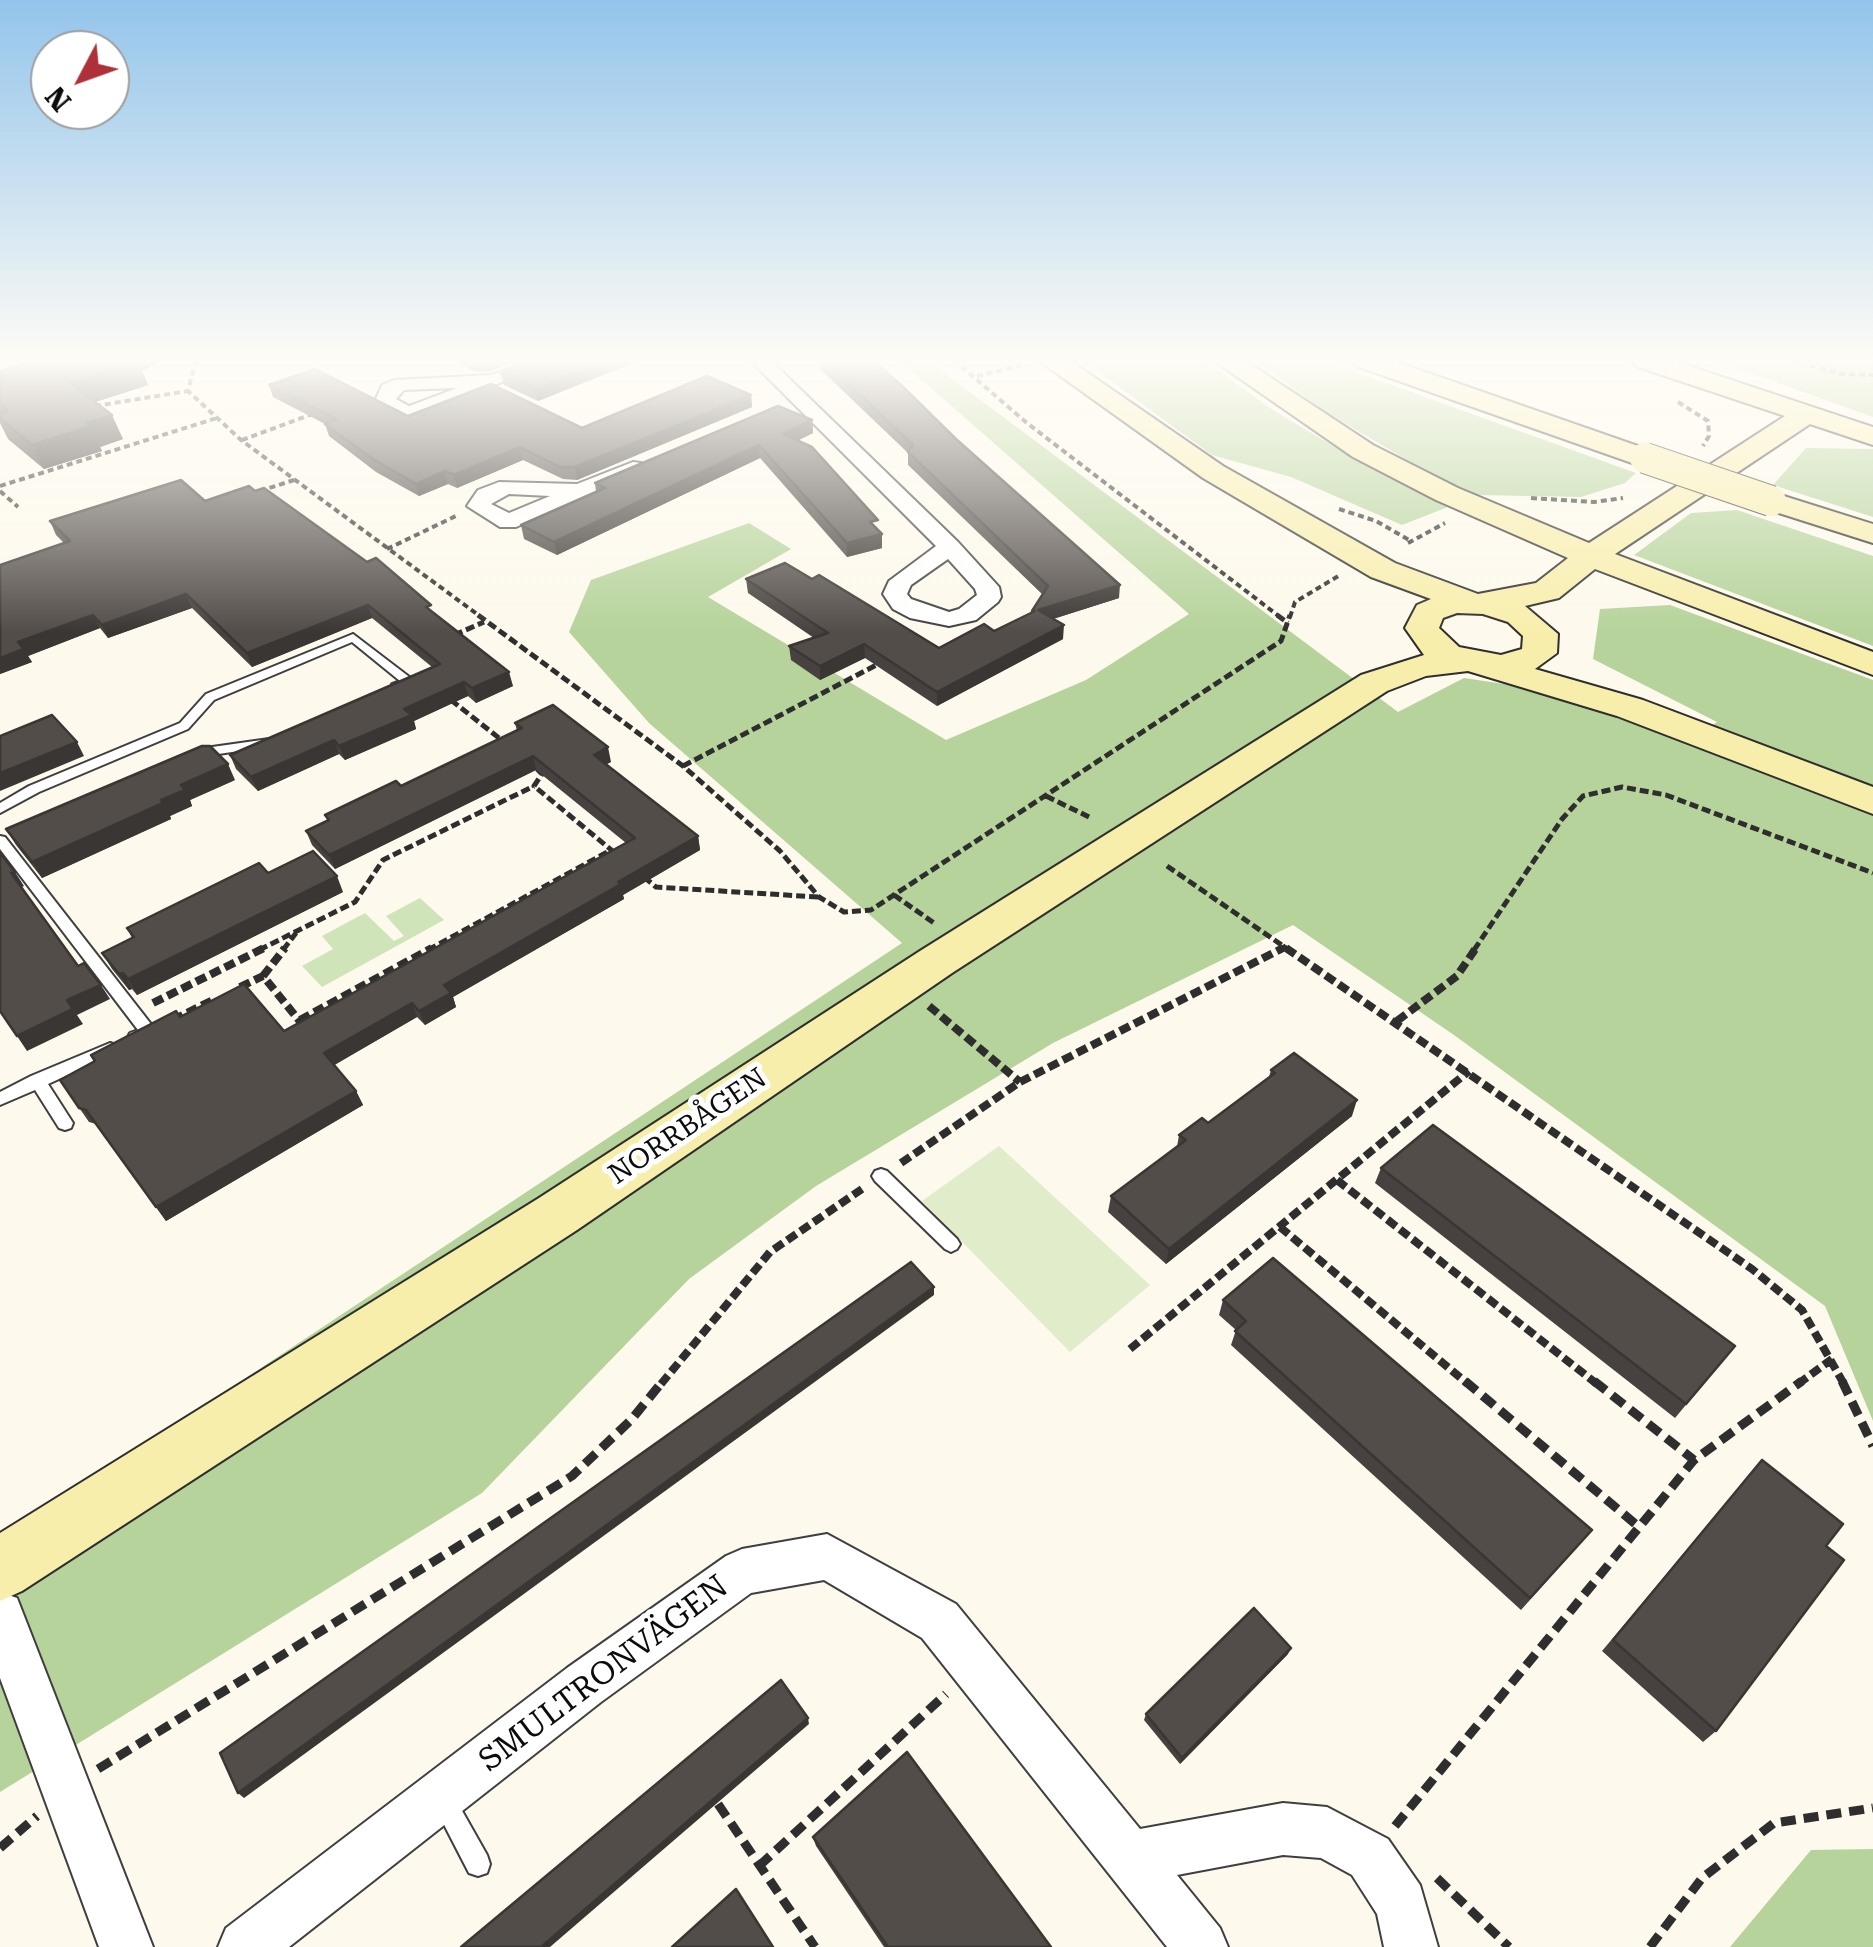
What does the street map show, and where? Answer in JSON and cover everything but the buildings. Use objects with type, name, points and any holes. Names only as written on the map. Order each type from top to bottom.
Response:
[{"type":"street","points":[[840,451],[950,547]]},
{"type":"street","points":[[1180,451],[1377,563],[1478,603],[1520,615],[1542,639],[1556,664],[1630,708]]},
{"type":"street","points":[[1366,451],[1580,566],[1873,664]]},
{"type":"street","points":[[1625,451],[1873,534]]},
{"type":"street","points":[[1422,624],[1439,606],[1530,597],[1753,451]]},
{"type":"street","points":[[580,491],[507,487],[486,495],[478,506],[508,522],[580,491],[652,460]]},
{"type":"street","points":[[1377,563],[1415,599],[1422,624],[1435,647],[1473,663],[1630,708],[1873,801]]},
{"type":"street","points":[[1542,639],[1580,566]]},
{"type":"street","name":"NORRBÅGEN","points":[[1374,683],[1422,624]]},
{"type":"street","name":"NORRBÅGEN","points":[[0,1569],[558,1214],[936,962],[1374,683],[1420,666],[1517,664],[1530,660],[1542,639]]},
{"type":"street","name":"SMULTRONVÄGEN","points":[[245,1947],[742,1572],[827,1557],[940,1621],[1201,1947]]},
{"type":"street","points":[[0,1615],[126,1947]]},
{"type":"street","points":[[1131,1857],[1283,1829],[1389,1842],[1410,1947]]},
{"type":"lane","points":[[0,810],[34,789],[184,726],[210,697],[353,637],[408,682],[390,690]]},
{"type":"lane","points":[[185,759],[201,752],[266,744],[284,736]]},
{"type":"lane","points":[[0,832],[18,827]]},
{"type":"lane","points":[[0,840],[148,1032],[0,1099]]},
{"type":"lane","points":[[38,1080],[64,1123]]},
{"type":"lane","points":[[881,1176],[950,1244]]},
{"type":"lane","points":[[441,1796],[478,1864]]},
{"type":"path","points":[[18,507],[0,488],[115,451]]},
{"type":"path","points":[[255,451],[684,766],[780,851],[819,897],[844,912],[871,910],[1281,642],[1296,602],[1316,586],[1377,563],[1451,519]]},
{"type":"path","points":[[1063,451],[1288,623]]},
{"type":"path","points":[[246,495],[294,480]]},
{"type":"path","points":[[387,549],[478,506]]},
{"type":"path","points":[[451,636],[485,622]]},
{"type":"path","points":[[684,766],[888,659]]},
{"type":"path","points":[[443,693],[514,750]]},
{"type":"path","points":[[134,1013],[356,902],[383,860],[534,786],[542,774],[528,762]]},
{"type":"path","points":[[534,786],[626,862]]},
{"type":"path","points":[[1397,1021],[1458,976],[1562,819],[1584,796],[1622,788],[1666,795],[1873,872]]},
{"type":"path","points":[[1045,795],[1089,818]]},
{"type":"path","points":[[300,1020],[611,850]]},
{"type":"path","points":[[1167,866],[1752,1269],[1802,1310],[1832,1359],[1873,1446]]},
{"type":"path","points":[[641,874],[656,887],[819,897]]},
{"type":"path","points":[[894,894],[937,925]]},
{"type":"path","points":[[148,1032],[263,976],[298,930]]},
{"type":"path","points":[[0,1848],[66,1790],[572,1476],[631,1420],[770,1252],[1020,1082],[1286,946]]},
{"type":"path","points":[[263,976],[308,1033]]},
{"type":"path","points":[[928,1005],[1020,1082]]},
{"type":"path","points":[[1130,1350],[1469,1072]]},
{"type":"path","points":[[1337,1180],[1694,1460]]},
{"type":"path","points":[[1280,1227],[1639,1527]]},
{"type":"path","points":[[1389,1842],[1694,1460],[1832,1359]]},
{"type":"path","points":[[760,1866],[978,1665]]},
{"type":"path","points":[[718,1804],[815,1947]]},
{"type":"path","points":[[1650,1947],[1702,1878],[1774,1823],[1873,1808]]},
{"type":"path","points":[[1430,1870],[1509,1947]]},
{"type":"green space","points":[[1003,451],[1049,451],[1398,712],[1464,678],[1537,689],[1686,743],[1717,722],[1593,659],[1600,609],[1670,605],[1873,680],[1873,1421],[1825,1306],[1454,1035],[1293,925],[1053,1043],[816,1186],[689,1279],[482,1493],[0,1792],[0,1541],[902,943],[649,723],[569,632],[591,580],[749,523],[791,549],[708,597],[946,740],[1086,680],[1189,614]]},
{"type":"green space","points":[[1206,451],[1342,451],[1448,507],[1402,525],[1291,477]]},
{"type":"green space","points":[[1392,451],[1574,451],[1636,473],[1625,483],[1581,497],[1478,495],[1434,476]]},
{"type":"green space","points":[[1803,451],[1873,451],[1873,517],[1773,485]]},
{"type":"green space","points":[[1737,510],[1873,556],[1873,646],[1634,555],[1691,513]]},
{"type":"green space","points":[[420,898],[444,920],[322,987],[302,966],[333,949],[322,936],[365,913],[394,941],[404,936],[386,916]]},
{"type":"green space","points":[[999,1146],[1150,1285],[1070,1352],[922,1201]]},
{"type":"green space","points":[[1873,1849],[1873,1947],[1730,1947],[1811,1850]]}]
